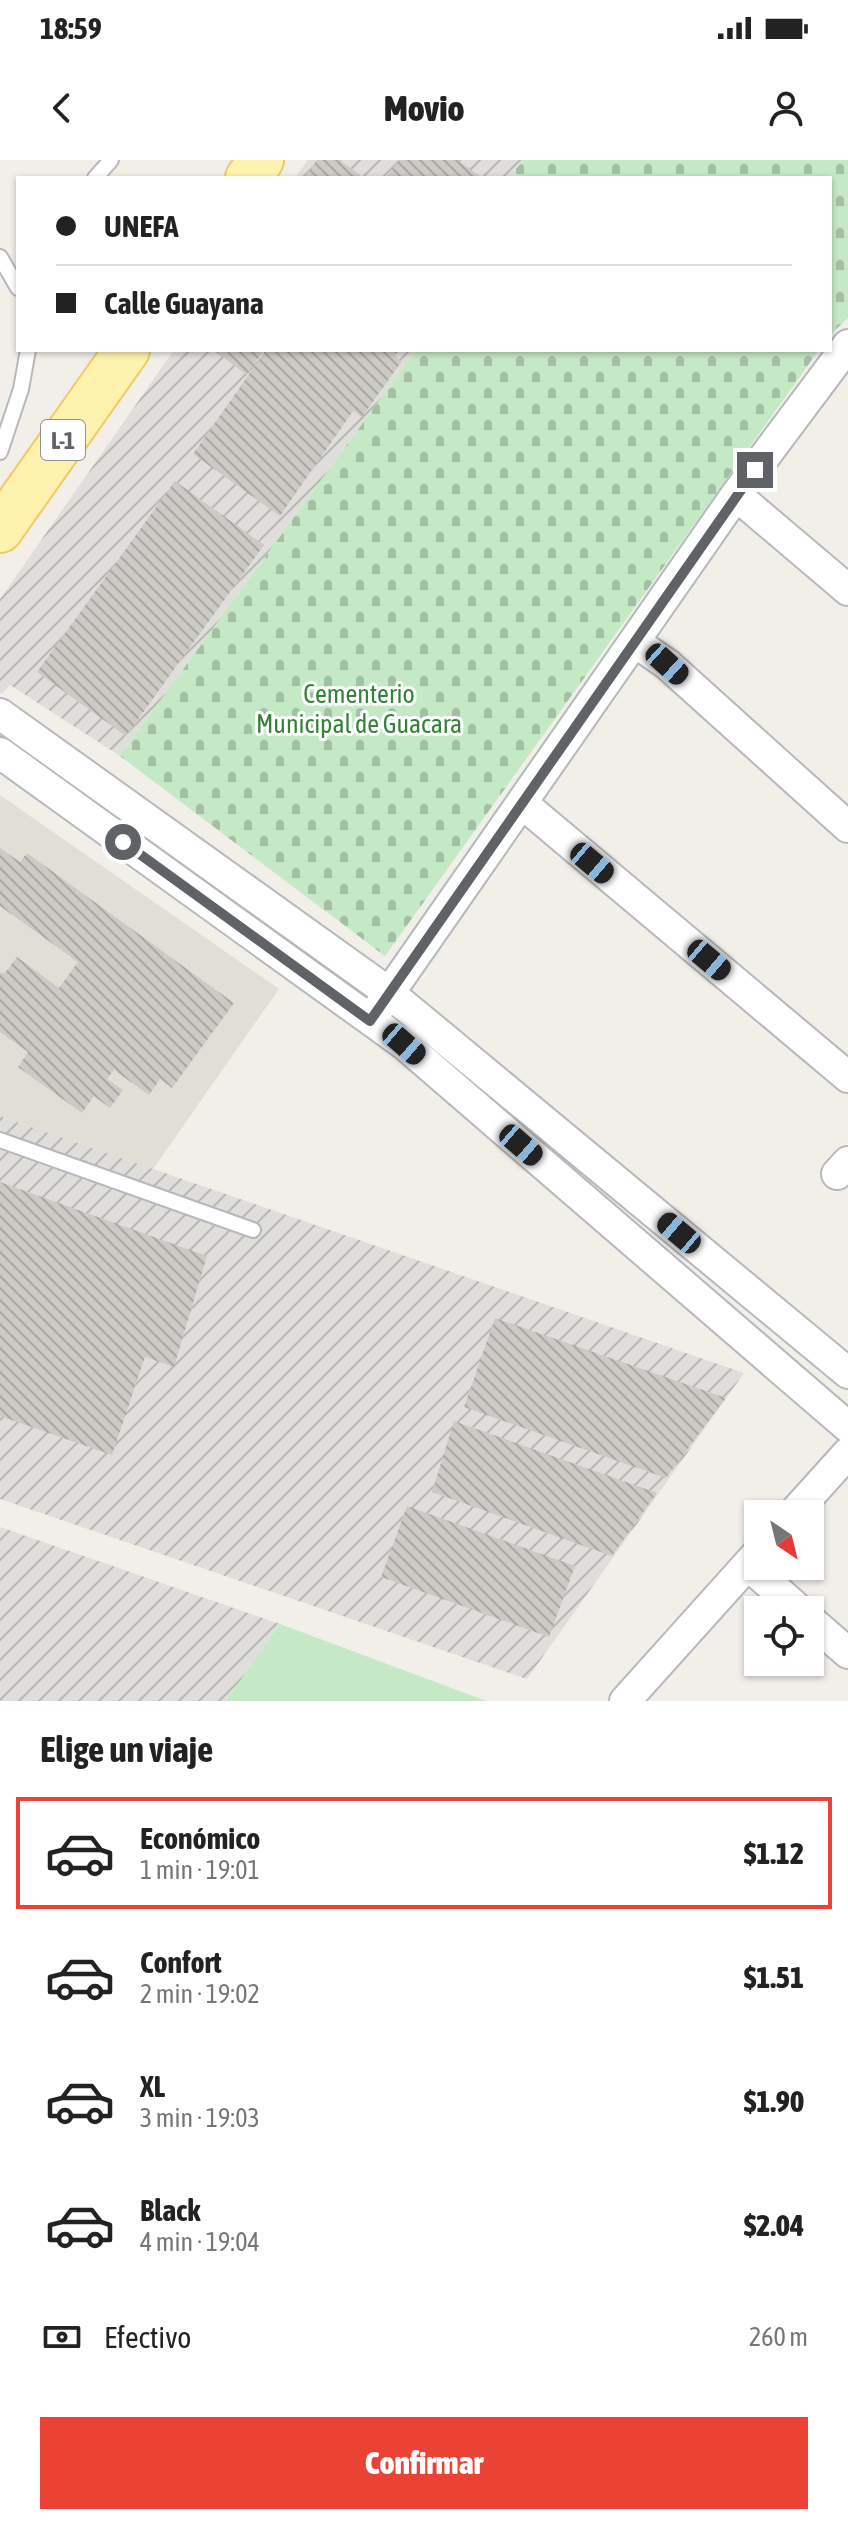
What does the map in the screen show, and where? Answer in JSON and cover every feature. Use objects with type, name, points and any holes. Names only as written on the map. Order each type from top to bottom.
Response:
[{"type":"main road","name":"L-1","points":[[7,505],[125,352]]},
{"type":"street","points":[[370,1021],[736,495],[848,345]]},
{"type":"street","points":[[736,495],[848,590]]},
{"type":"street","points":[[635,642],[667,664],[848,827]]},
{"type":"street","points":[[0,714],[388,992],[848,1373]]},
{"type":"street","points":[[0,753],[416,1054],[848,1427]]},
{"type":"street","points":[[523,804],[848,1077]]},
{"type":"street","points":[[806,1500],[848,1453]]},
{"type":"street","points":[[625,1701],[744,1569]]},
{"type":"street","points":[[772,1580],[786,1596]]},
{"type":"street","points":[[824,1632],[848,1653]]},
{"type":"lane","points":[[97,176],[111,160]]},
{"type":"lane","points":[[0,257],[16,285]]},
{"type":"lane","points":[[0,452],[21,389],[28,352]]},
{"type":"lane","points":[[0,1140],[253,1230]]},
{"type":"shaded area","points":[[308,160],[524,160],[513,171],[522,176],[296,176]]},
{"type":"shaded area","points":[[173,352],[415,352],[120,756],[10,685],[0,693],[0,599]]},
{"type":"shaded area","points":[[0,795],[279,989],[153,1169],[0,1116]]},
{"type":"shaded area","points":[[0,1116],[744,1373],[527,1679],[0,1499]]},
{"type":"shaded area","points":[[0,1527],[280,1624],[226,1701],[0,1701]]},
{"type":"green space","points":[[524,160],[848,160],[848,318],[832,333],[832,176],[521,176],[513,172]]},
{"type":"green space","name":"Cementerio Municipal de Guacara","points":[[415,352],[818,352],[385,956],[120,756]]},
{"type":"green space","points":[[280,1624],[486,1701],[226,1701]]},
{"type":"building","points":[[317,160],[339,160],[361,176],[305,176]]},
{"type":"building","points":[[399,160],[457,160],[480,176],[387,176]]},
{"type":"building","points":[[216,352],[263,352],[247,375]]},
{"type":"building","points":[[265,352],[398,352],[395,356],[402,361],[362,417],[353,411],[280,516],[193,454]]},
{"type":"building","points":[[175,481],[264,545],[126,736],[37,672]]},
{"type":"building","points":[[0,848],[20,862],[27,853],[234,1003],[172,1088],[160,1079],[149,1095],[114,1070],[107,1079],[123,1090],[110,1108],[94,1096],[82,1113],[18,1067],[28,1052],[0,1032],[0,972],[4,974],[17,957],[59,988],[78,962],[0,906]]},
{"type":"building","points":[[0,1182],[207,1256],[174,1367],[145,1357],[112,1455],[0,1416]]},
{"type":"building","points":[[495,1318],[726,1398],[666,1478],[464,1407]]},
{"type":"building","points":[[454,1421],[657,1493],[612,1556],[432,1492]]},
{"type":"building","points":[[407,1506],[575,1566],[549,1637],[381,1577]]},
{"type":"route","points":[[123,842],[370,1021],[755,470]]}]
